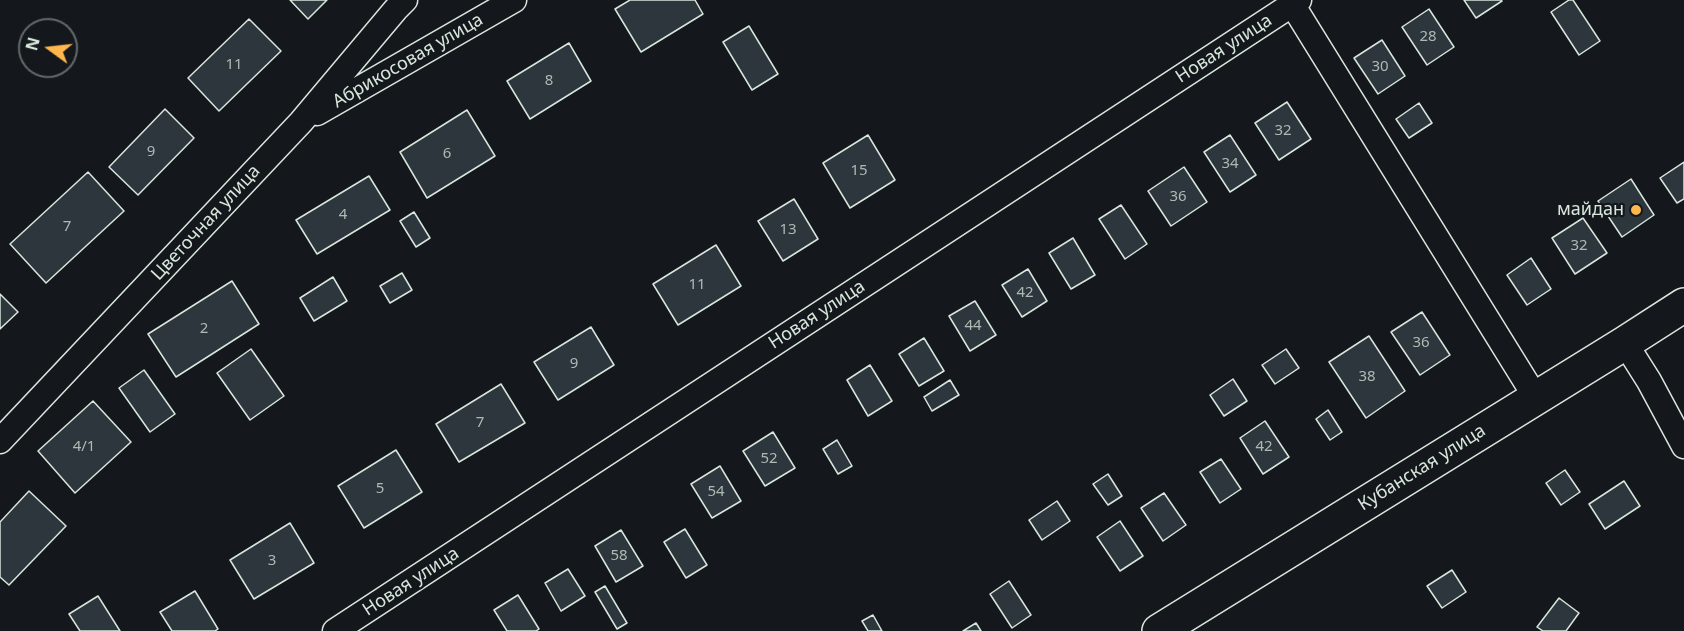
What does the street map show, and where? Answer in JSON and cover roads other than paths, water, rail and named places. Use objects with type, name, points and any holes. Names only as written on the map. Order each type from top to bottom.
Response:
[{"type":"main road","name":"Кубанская улица","points":[[1159,631],[1625,344],[1684,305]]},
{"type":"street","name":"Цветочная улица","points":[[0,441],[302,122],[405,0]]},
{"type":"street","name":"Абрикосовая улица","points":[[302,122],[514,0]]},
{"type":"street","points":[[1296,2],[1536,398]]},
{"type":"street","name":"Новая улица","points":[[335,631],[1296,2]]},
{"type":"street","points":[[1625,344],[1649,381],[1684,446]]},
{"type":"place","name":"майдан","points":[[1636,210]]}]
